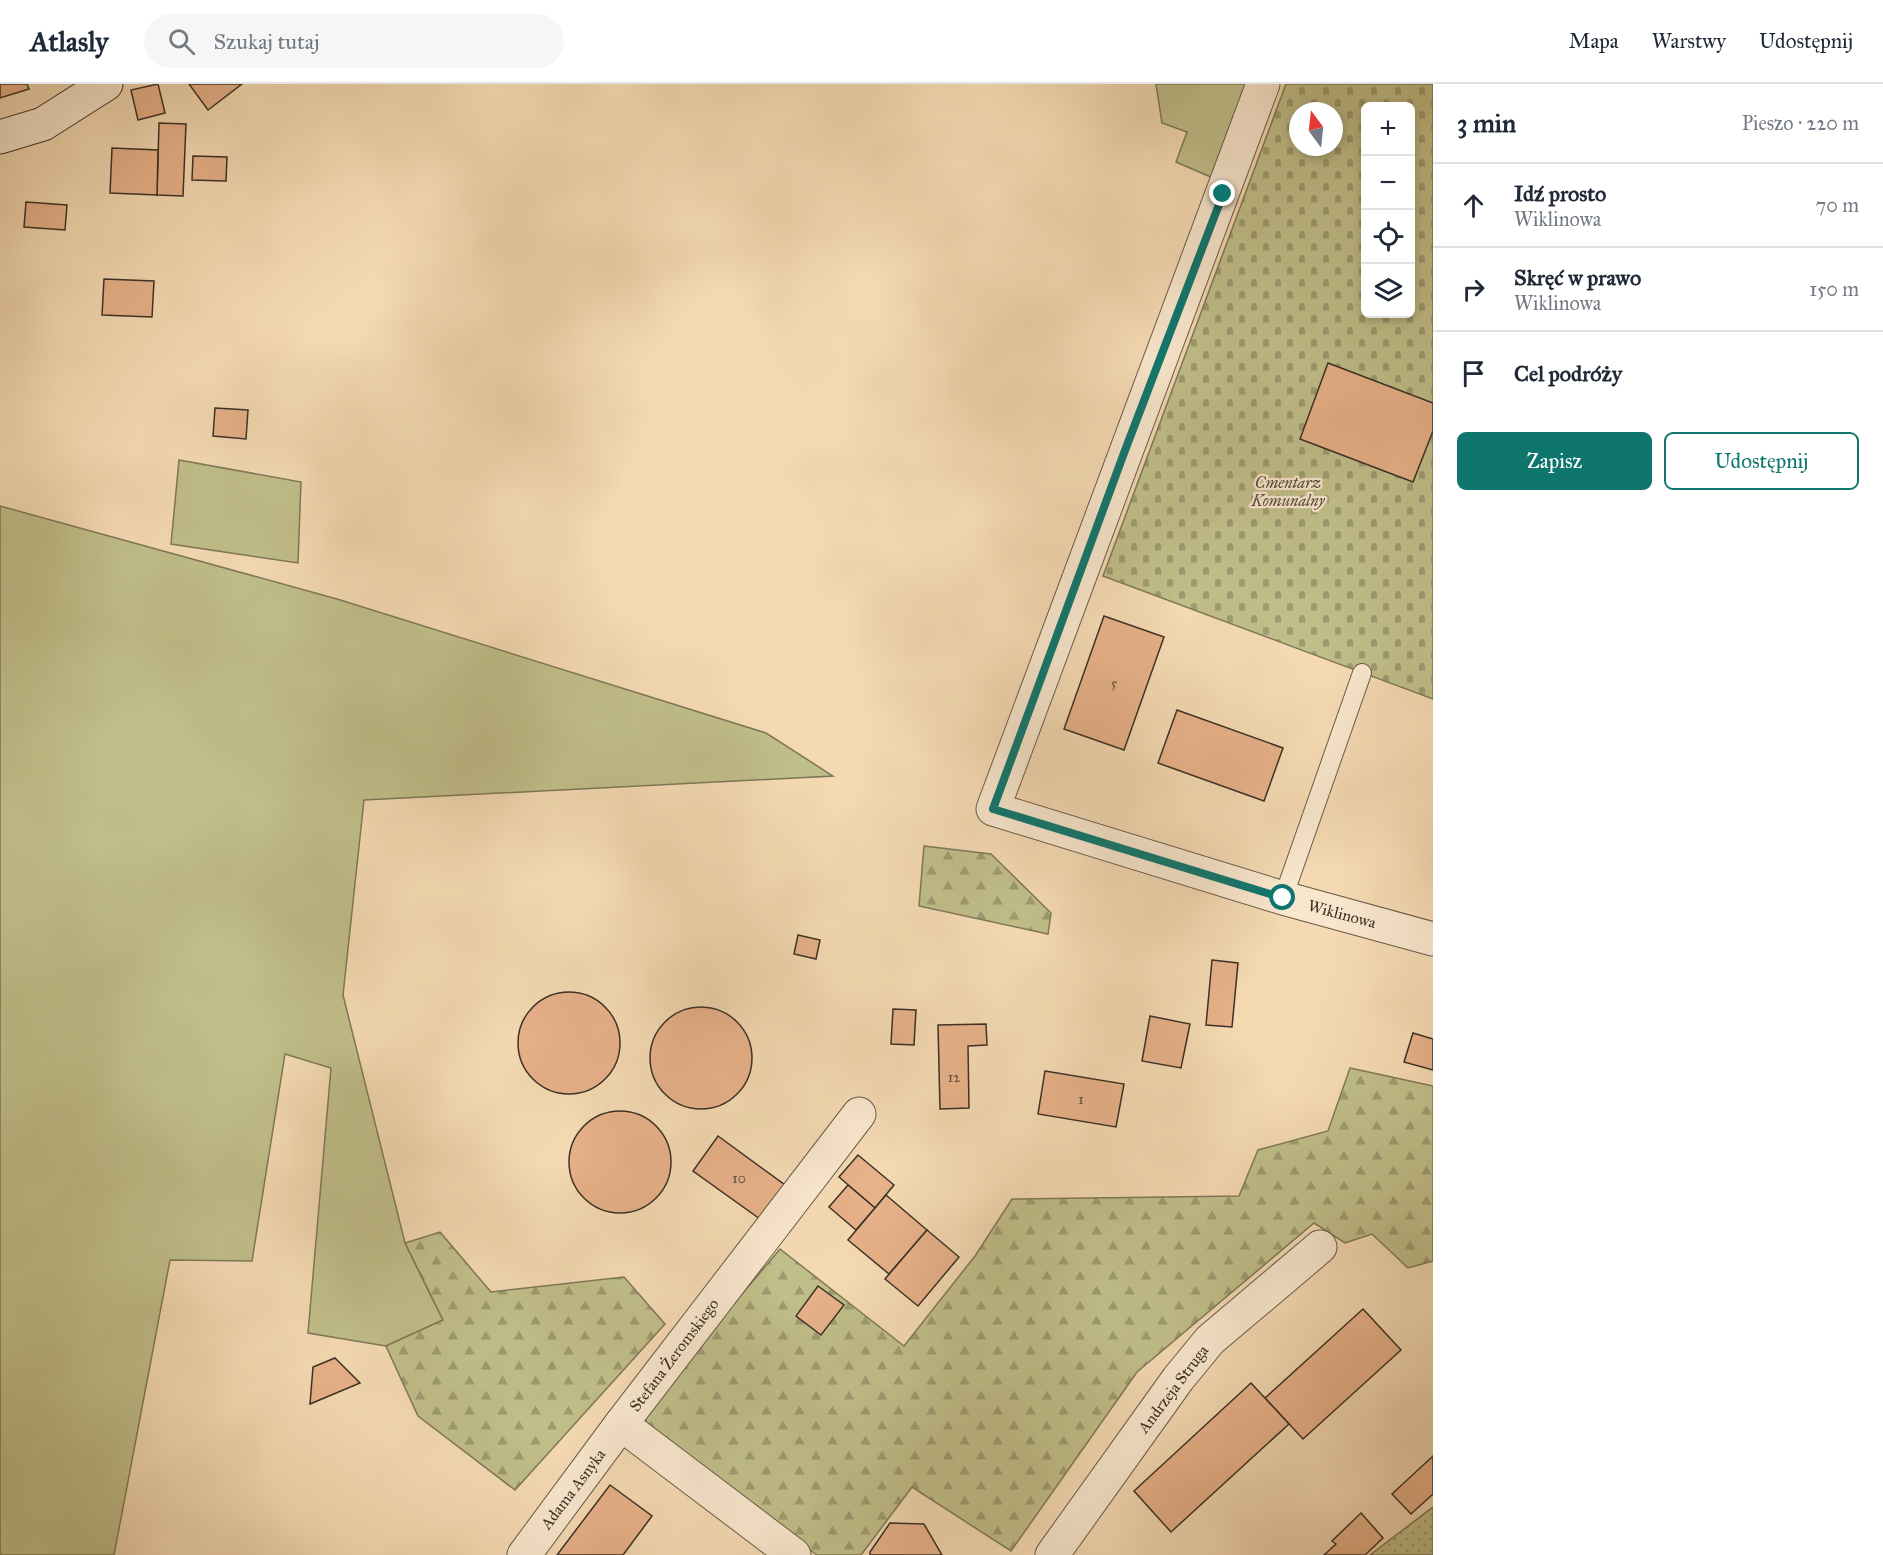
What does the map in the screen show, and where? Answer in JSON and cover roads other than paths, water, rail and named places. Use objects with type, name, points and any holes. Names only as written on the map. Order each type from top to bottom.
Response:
[{"type":"street","points":[[0,137],[43,124],[106,84]]},
{"type":"street","name":"Wiklinowa","points":[[1263,84],[993,809],[1283,898],[1433,939]]},
{"type":"street","name":"Stefana Żeromskiego","points":[[794,1555],[621,1424],[859,1114]]},
{"type":"street","name":"Andrzeja Struga","points":[[1052,1555],[1178,1379],[1210,1341],[1320,1247]]},
{"type":"street","name":"Adama Asnyka","points":[[524,1555],[621,1424]]},
{"type":"lane","points":[[1283,898],[1362,673]]},
{"type":"park label","name":"Cmentarz Komunalny","points":[[1288,491]]}]
